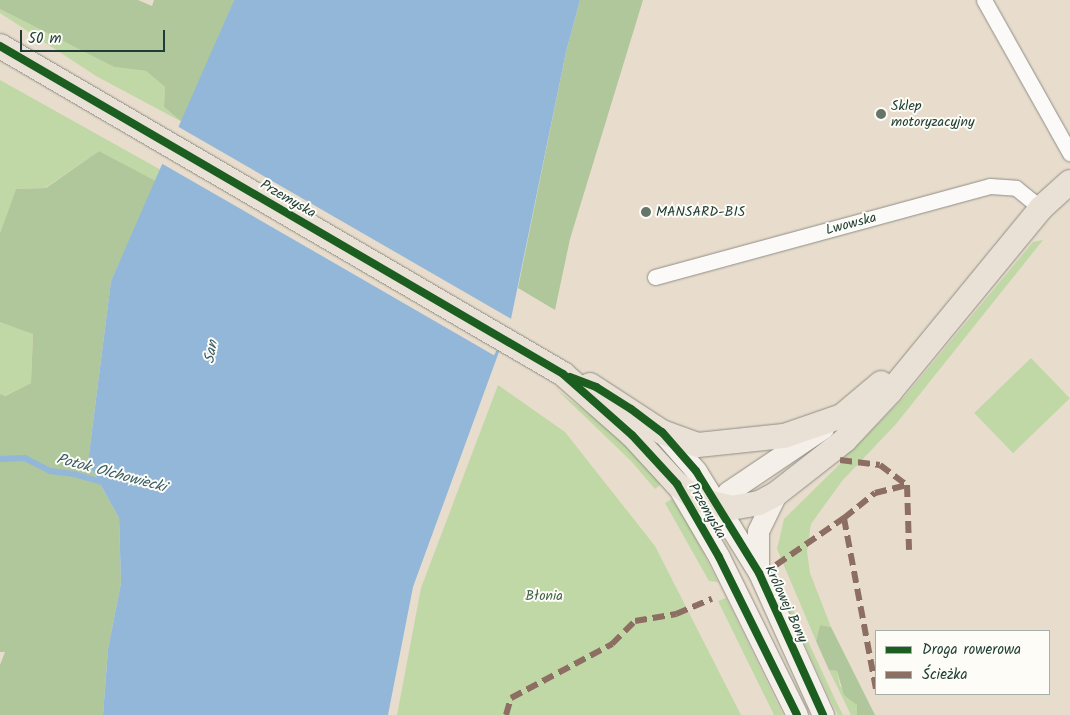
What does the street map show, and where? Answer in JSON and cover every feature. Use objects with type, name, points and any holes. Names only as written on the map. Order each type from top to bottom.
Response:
[{"type":"main road","name":"Przemyska","points":[[0,46],[555,370],[596,387],[662,432],[696,470],[719,506]]},
{"type":"main road","points":[[677,484],[696,498],[719,506],[743,508],[776,494],[846,440],[890,392],[928,342],[1041,208],[1070,182]]},
{"type":"main road","points":[[797,715],[719,558],[714,530],[719,506],[728,492],[743,480],[842,416],[928,342]]},
{"type":"main road","name":"Przemyska","points":[[555,370],[632,435],[677,484],[719,558]]},
{"type":"main road","points":[[662,432],[698,445],[741,442],[784,436],[842,416]]},
{"type":"main road","points":[[759,573],[758,531],[776,494]]},
{"type":"main road","name":"Królowej Bony","points":[[719,506],[759,573],[823,715]]},
{"type":"street","points":[[984,0],[1070,153]]},
{"type":"street","name":"Lwowska","points":[[656,277],[990,186],[1016,188],[1041,208]]},
{"type":"green space","points":[[0,0],[138,0],[152,6],[154,0],[234,0],[182,122],[164,107],[165,87],[146,71],[114,67],[0,9]]},
{"type":"green space","points":[[580,0],[643,0],[570,239],[555,310],[518,288],[566,52]]},
{"type":"green space","points":[[0,9],[114,67],[146,71],[165,87],[164,107],[182,122],[96,76],[0,13]]},
{"type":"green space","points":[[0,80],[161,170],[156,181],[99,151],[45,188],[16,189],[0,233]]},
{"type":"green space","points":[[99,151],[156,181],[111,281],[88,462],[119,518],[121,583],[108,649],[103,715],[0,715],[0,665],[5,652],[0,652],[0,394],[5,396],[31,383],[33,334],[0,322],[0,233],[16,189],[46,188]]},
{"type":"green space","points":[[1043,240],[896,424],[842,481],[811,524],[807,551],[810,573],[831,627],[820,625],[816,641],[777,549],[784,519],[846,458],[843,454],[862,440],[905,396],[1033,242]]},
{"type":"green space","points":[[0,322],[33,333],[31,383],[4,396],[0,394]]},
{"type":"green space","points":[[1031,358],[1070,398],[1013,453],[974,413]]},
{"type":"green space","name":"Błonia","points":[[498,385],[565,432],[655,546],[741,715],[397,715],[421,588]]},
{"type":"green space","points":[[556,389],[614,433],[661,484],[655,489],[631,461]]},
{"type":"green space","points":[[672,499],[690,527],[718,582],[709,581],[665,503]]},
{"type":"green space","points":[[777,575],[843,715],[838,715],[828,695],[773,576]]},
{"type":"green space","points":[[726,598],[783,715],[774,715],[718,601]]},
{"type":"green space","points":[[820,625],[831,627],[875,715],[857,715],[857,705],[844,695],[837,671],[829,670],[816,641]]},
{"type":"green space","points":[[829,670],[837,671],[840,686],[857,705],[857,715],[851,715]]},
{"type":"water","name":"San","points":[[234,0],[580,0],[566,52],[511,319],[413,587],[388,715],[103,715],[108,649],[121,583],[119,518],[88,462],[111,281]]},
{"type":"pier","points":[[177,126],[514,320],[494,355],[157,161]]},
{"type":"waterway","name":"Potok Olchowiecki","points":[[0,459],[25,458],[50,471],[74,474],[105,483]]},
{"type":"marked path","points":[[840,460],[880,465],[907,485]]},
{"type":"marked path","points":[[907,485],[909,550]]},
{"type":"marked path","points":[[875,684],[844,518],[875,493],[907,485]]},
{"type":"marked path","points":[[776,565],[844,518]]},
{"type":"marked path","points":[[506,715],[511,698],[612,644],[635,621],[676,614],[712,599]]},
{"type":"cycle path","points":[[0,46],[563,374],[632,435],[677,484],[719,557],[797,715]]},
{"type":"cycle path","points":[[570,377],[596,387],[631,409],[662,432],[696,471],[759,573],[823,715]]},
{"type":"place","name":"Sklep motoryzacyjny","points":[[881,114]]},
{"type":"place","name":"MANSARD-BIS","points":[[646,212]]}]
